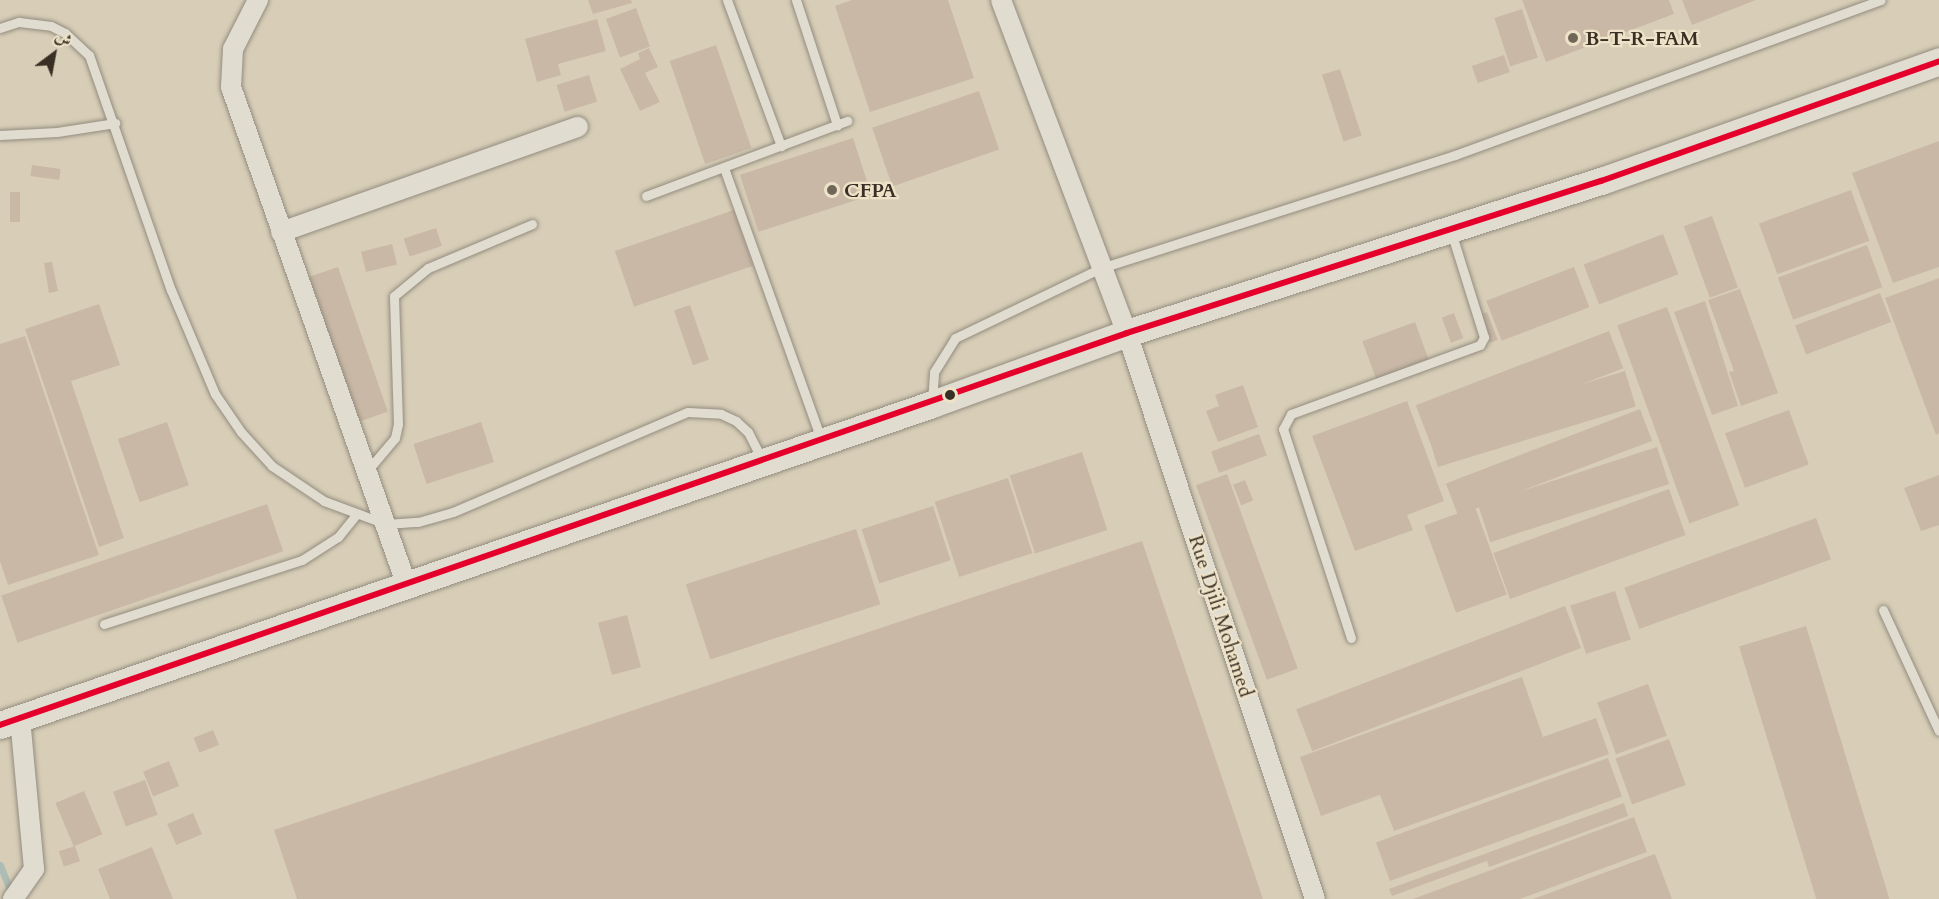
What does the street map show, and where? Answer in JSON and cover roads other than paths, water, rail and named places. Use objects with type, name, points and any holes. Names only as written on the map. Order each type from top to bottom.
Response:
[{"type":"main road","points":[[10,721],[932,404],[1127,333],[1450,230],[1939,61]]},
{"type":"street","points":[[258,0],[233,49],[229,74],[234,100],[406,584]]},
{"type":"street","name":"Rue Djili Mohamed","points":[[1001,0],[1127,333],[1315,899]]},
{"type":"street","points":[[281,232],[578,127]]},
{"type":"street","points":[[10,721],[34,869],[13,899]]},
{"type":"lane","points":[[727,0],[781,146]]},
{"type":"lane","points":[[796,0],[837,126]]},
{"type":"lane","points":[[932,404],[934,372],[955,338],[1101,268],[1455,155],[1881,0]]},
{"type":"lane","points":[[0,28],[35,23],[65,33],[78,43],[97,69],[171,290],[215,394],[241,432],[272,466],[324,501],[356,515],[386,524],[418,522],[453,512],[688,412],[721,414],[736,422],[753,439],[763,462]]},
{"type":"lane","points":[[646,196],[847,122]]},
{"type":"lane","points":[[0,135],[57,132],[115,123]]},
{"type":"lane","points":[[724,168],[822,442]]},
{"type":"lane","points":[[367,471],[395,438],[398,424],[394,296],[428,268],[532,224]]},
{"type":"lane","points":[[1351,639],[1283,429],[1291,414],[1480,345],[1484,337],[1450,230]]},
{"type":"lane","points":[[104,624],[302,560],[338,537],[356,515]]},
{"type":"lane","points":[[1883,610],[1939,731]]},
{"type":"waterway","points":[[0,865],[12,894]]},
{"type":"place","name":"B-T-R-FAM","points":[[1573,38]]},
{"type":"place","name":"CFPA","points":[[832,190]]}]
